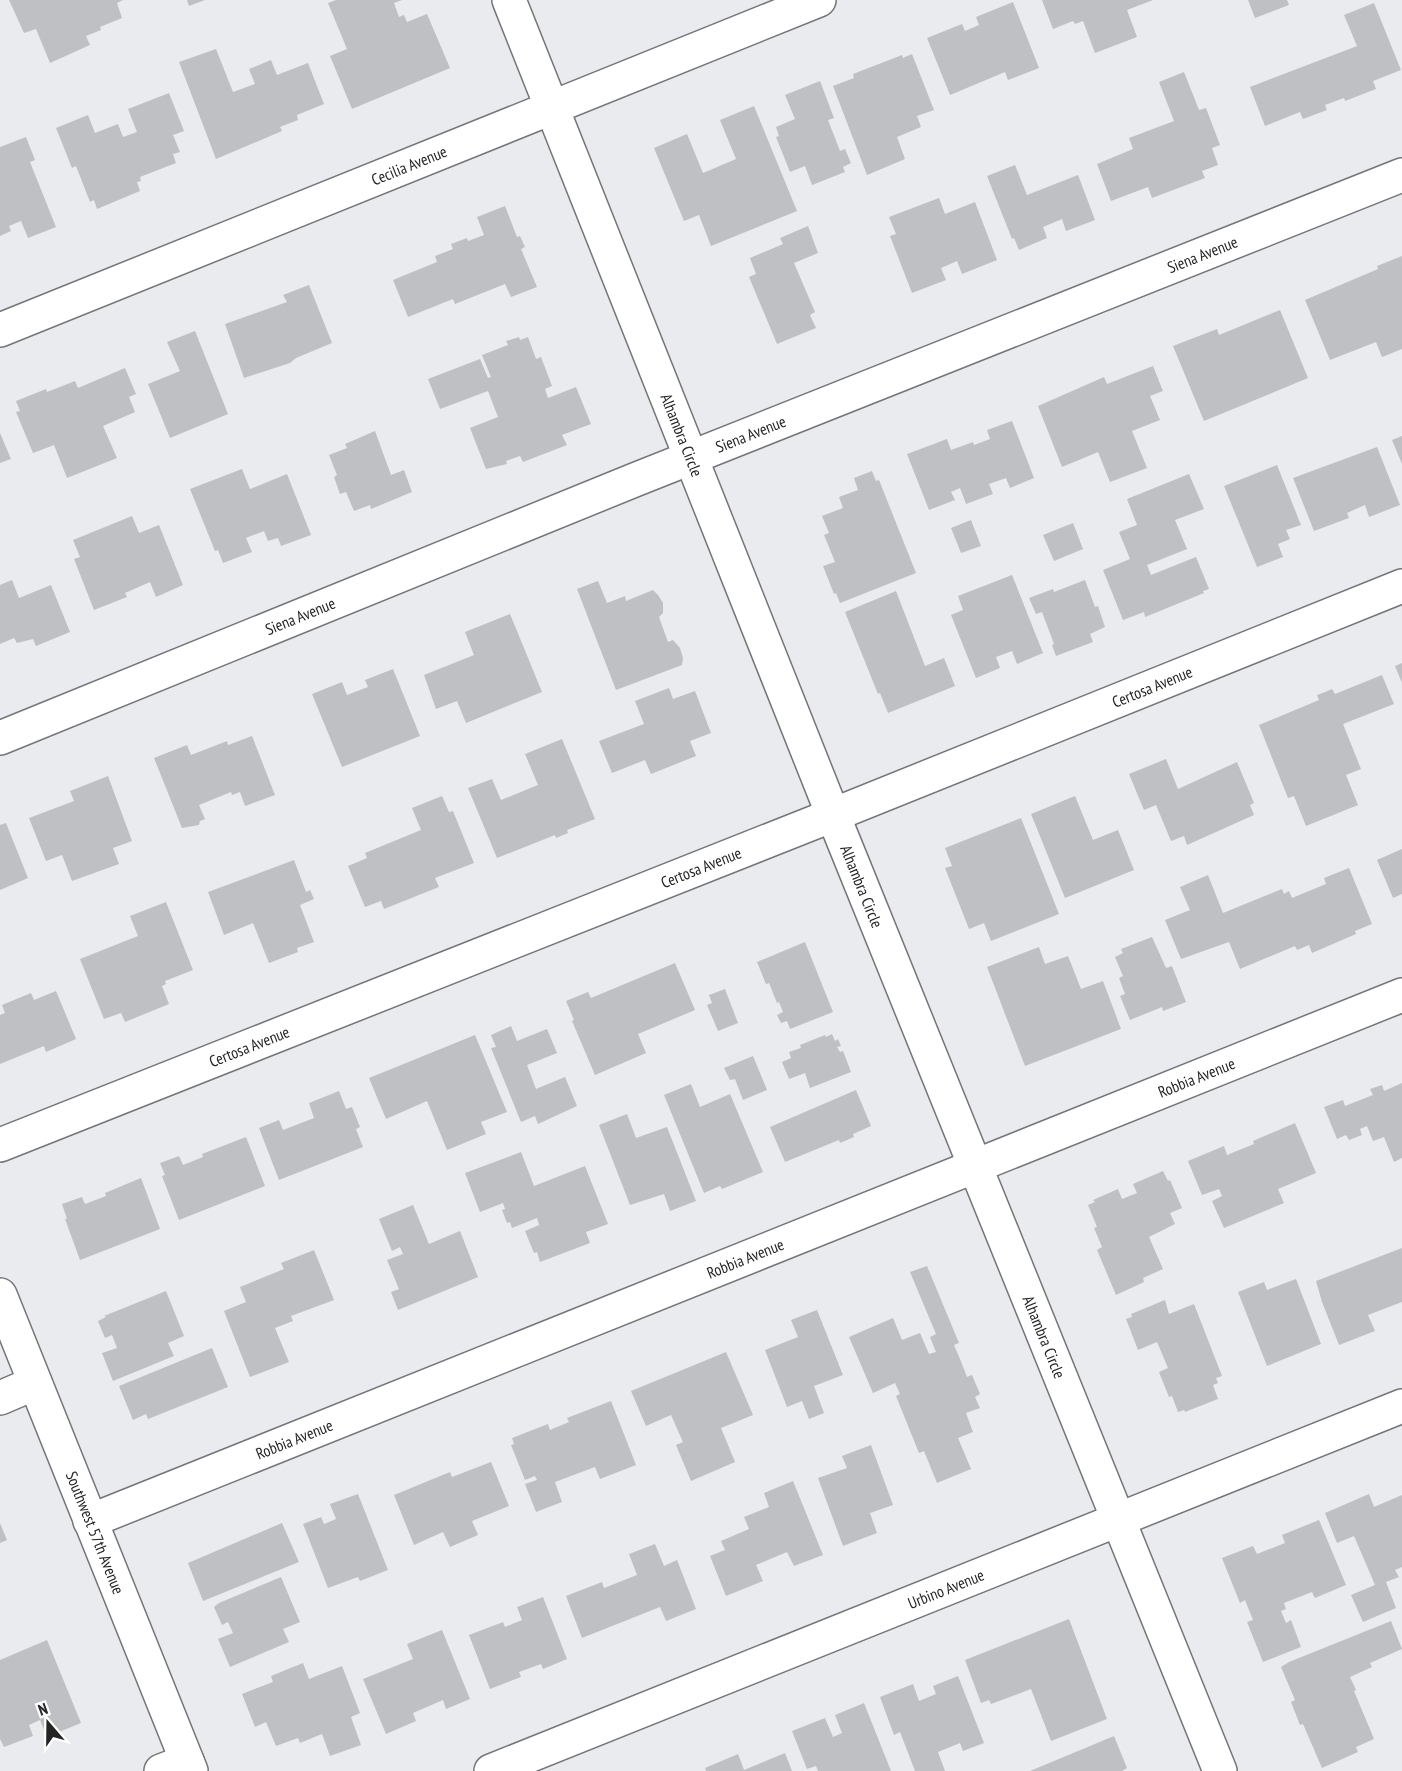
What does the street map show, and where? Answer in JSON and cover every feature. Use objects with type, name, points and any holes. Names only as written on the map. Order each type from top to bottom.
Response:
[{"type":"street","name":"Alhambra Circle","points":[[509,0],[833,815],[1220,1771]]},
{"type":"street","name":"Cecilia Avenue","points":[[0,330],[819,0]]},
{"type":"street","name":"Siena Avenue","points":[[0,738],[1402,175]]},
{"type":"street","name":"Certosa Avenue","points":[[0,1145],[833,815],[1402,586]]},
{"type":"street","name":"Robbia Avenue","points":[[90,1521],[1402,995]]},
{"type":"street","name":"Southwest 57th Avenue","points":[[0,1295],[90,1521],[180,1768]]},
{"type":"street","points":[[0,1398],[35,1383]]},
{"type":"street","name":"Urbino Avenue","points":[[491,1771],[1402,1406]]},
{"type":"building","points":[[9,0],[123,0],[117,3],[122,18],[86,36],[90,45],[50,63],[36,29],[24,33]]},
{"type":"building","points":[[187,0],[205,0],[189,6]]},
{"type":"building","points":[[336,0],[402,0],[394,3],[399,17],[404,15],[407,22],[427,14],[450,68],[352,109],[330,56],[347,49],[328,3]]},
{"type":"building","points":[[1042,0],[1153,0],[1127,10],[1137,37],[1095,53],[1083,21],[1075,24],[1073,21],[1053,29]]},
{"type":"building","points":[[1248,0],[1287,0],[1289,5],[1255,18]]},
{"type":"building","points":[[1013,2],[1039,68],[1008,80],[1005,72],[950,95],[927,38],[962,24],[965,31],[979,25],[976,17]]},
{"type":"building","points":[[1374,3],[1401,70],[1373,81],[1376,89],[1345,101],[1344,98],[1325,105],[1327,110],[1303,119],[1300,112],[1265,126],[1250,87],[1357,46],[1344,15]]},
{"type":"building","points":[[216,49],[233,92],[255,84],[249,69],[271,60],[277,75],[308,63],[324,104],[297,115],[298,120],[280,127],[282,131],[216,159],[179,62]]},
{"type":"building","points":[[912,54],[934,110],[917,116],[921,127],[897,137],[905,159],[867,175],[833,86],[854,78],[853,74],[902,55],[903,58]]},
{"type":"building","points":[[1184,72],[1199,110],[1206,108],[1220,145],[1212,148],[1218,165],[1202,171],[1205,178],[1152,198],[1148,187],[1111,201],[1097,164],[1133,149],[1129,138],[1174,121],[1159,82]]},
{"type":"building","points":[[820,81],[834,118],[828,120],[840,151],[845,149],[851,163],[843,167],[845,172],[812,185],[805,166],[790,172],[776,137],[779,136],[776,127],[795,119],[785,95]]},
{"type":"building","points":[[169,93],[184,131],[173,135],[180,152],[173,154],[176,163],[140,177],[141,181],[137,182],[140,191],[97,209],[94,200],[90,202],[76,166],[72,168],[56,128],[88,115],[95,133],[118,124],[123,137],[137,132],[128,109]]},
{"type":"building","points":[[754,106],[797,211],[711,246],[699,215],[684,221],[654,148],[687,134],[703,173],[736,159],[720,120]]},
{"type":"building","points":[[26,137],[35,160],[30,162],[56,227],[28,238],[21,221],[9,226],[11,231],[0,236],[0,147]]},
{"type":"building","points":[[1015,165],[1027,195],[1078,175],[1095,220],[1066,231],[1062,219],[1043,227],[1047,238],[1019,250],[1014,238],[1012,239],[987,176]]},
{"type":"building","points":[[939,198],[945,214],[975,202],[997,260],[962,274],[957,261],[941,268],[946,280],[912,293],[890,236],[896,234],[889,217]]},
{"type":"building","points":[[505,206],[517,237],[520,236],[525,247],[521,249],[537,287],[511,297],[505,284],[455,304],[453,299],[408,317],[393,280],[437,262],[435,256],[453,249],[451,244],[484,235],[477,217]]},
{"type":"building","points":[[808,226],[818,253],[794,263],[815,312],[810,315],[816,328],[777,344],[749,277],[756,274],[750,258],[783,244],[780,238]]},
{"type":"building","points":[[1402,256],[1402,349],[1382,357],[1376,342],[1330,360],[1305,300],[1378,269],[1377,266]]},
{"type":"building","points":[[309,285],[332,343],[296,358],[290,363],[244,378],[225,324],[287,302],[283,295]]},
{"type":"building","points":[[1280,310],[1308,378],[1204,421],[1173,346],[1217,329],[1219,335]]},
{"type":"building","points":[[195,331],[228,414],[170,438],[148,384],[180,371],[167,342]]},
{"type":"building","points":[[519,337],[520,340],[528,337],[536,359],[541,357],[552,386],[545,389],[548,398],[576,387],[591,424],[562,435],[567,445],[523,462],[520,456],[506,461],[507,464],[486,469],[470,428],[498,417],[488,391],[440,409],[428,379],[480,359],[488,378],[491,377],[482,355],[508,345],[506,341]]},
{"type":"building","points":[[1153,366],[1163,391],[1150,396],[1160,420],[1132,431],[1147,468],[1110,482],[1098,452],[1062,467],[1038,406],[1104,377],[1107,384]]},
{"type":"building","points":[[125,368],[136,394],[129,397],[135,412],[103,426],[117,458],[67,478],[54,445],[33,453],[16,412],[20,411],[16,401],[75,381],[78,388]]},
{"type":"building","points":[[1012,421],[1034,478],[1010,488],[1006,478],[989,484],[993,494],[966,504],[960,488],[951,492],[955,500],[929,510],[907,454],[947,439],[951,450],[973,442],[974,445],[990,439],[987,430]]},
{"type":"building","points":[[375,431],[391,475],[404,470],[412,492],[371,509],[370,505],[354,511],[346,492],[340,494],[334,477],[337,475],[329,455],[347,448],[345,444]]},
{"type":"building","points":[[0,433],[11,459],[0,463]]},
{"type":"building","points":[[1402,436],[1402,464],[1392,440]]},
{"type":"building","points":[[1377,447],[1400,505],[1369,517],[1365,505],[1347,513],[1349,518],[1314,531],[1293,478]]},
{"type":"building","points":[[1277,465],[1301,525],[1286,530],[1290,539],[1278,544],[1283,557],[1257,567],[1224,486]]},
{"type":"building","points":[[242,469],[250,489],[287,474],[311,535],[281,546],[278,538],[268,541],[264,531],[246,538],[252,552],[223,563],[218,550],[215,551],[190,489]]},
{"type":"building","points":[[872,471],[876,481],[879,480],[916,573],[840,603],[823,566],[835,562],[824,535],[829,533],[822,516],[843,508],[839,497],[858,490],[854,478]]},
{"type":"building","points":[[1189,474],[1204,509],[1175,520],[1187,549],[1147,565],[1151,575],[1196,557],[1209,589],[1145,617],[1144,612],[1123,620],[1103,570],[1130,559],[1119,532],[1137,525],[1127,499]]},
{"type":"building","points":[[132,516],[139,533],[159,525],[183,585],[156,597],[150,582],[125,593],[127,597],[94,610],[74,559],[80,557],[73,540]]},
{"type":"building","points":[[971,520],[981,546],[961,553],[951,528]]},
{"type":"building","points":[[1073,523],[1083,549],[1054,561],[1043,535]]},
{"type":"building","points":[[1012,575],[1043,653],[1017,664],[1012,651],[996,657],[1000,668],[976,678],[951,615],[963,610],[958,596]]},
{"type":"building","points":[[12,580],[19,598],[51,585],[70,632],[36,646],[33,639],[17,643],[14,638],[0,644],[0,585]]},
{"type":"building","points":[[1085,580],[1105,627],[1090,634],[1093,642],[1056,656],[1042,612],[1036,614],[1029,598],[1053,589],[1054,592]]},
{"type":"building","points":[[598,581],[607,603],[625,596],[626,601],[653,590],[658,595],[663,603],[663,613],[659,617],[668,642],[673,640],[680,648],[683,658],[682,665],[616,690],[577,589]]},
{"type":"building","points":[[896,591],[925,666],[944,658],[955,686],[888,713],[845,612]]},
{"type":"building","points":[[510,614],[542,692],[466,723],[457,701],[436,709],[424,675],[474,655],[465,632]]},
{"type":"building","points":[[1402,663],[1402,683],[1395,666]]},
{"type":"building","points":[[393,669],[420,736],[342,767],[312,694],[342,682],[347,695],[368,687],[365,680]]},
{"type":"building","points":[[1382,675],[1394,704],[1343,724],[1361,769],[1346,775],[1358,805],[1306,826],[1294,796],[1288,798],[1259,725],[1319,700],[1317,695],[1332,689],[1335,694]]},
{"type":"building","points":[[669,688],[673,699],[695,691],[711,733],[690,741],[696,756],[651,774],[645,760],[612,773],[599,741],[644,724],[635,701]]},
{"type":"building","points":[[252,736],[275,795],[245,806],[240,792],[232,795],[231,792],[199,805],[205,819],[200,821],[199,825],[182,828],[154,758],[187,745],[191,755],[227,741],[228,745]]},
{"type":"building","points":[[562,739],[595,819],[567,830],[568,833],[556,838],[555,835],[497,858],[468,788],[492,779],[501,800],[538,785],[525,754]]},
{"type":"building","points":[[1166,759],[1178,789],[1237,762],[1254,803],[1250,805],[1254,815],[1187,845],[1184,836],[1171,841],[1156,805],[1144,810],[1129,774]]},
{"type":"building","points":[[108,776],[132,841],[113,848],[119,864],[72,881],[62,855],[46,861],[29,818],[74,801],[70,791]]},
{"type":"building","points":[[442,796],[449,812],[453,811],[474,863],[435,878],[439,887],[384,909],[381,901],[365,907],[348,866],[367,858],[365,853],[421,830],[412,808]]},
{"type":"building","points":[[1075,796],[1093,840],[1118,830],[1134,870],[1065,898],[1031,814]]},
{"type":"building","points":[[1021,818],[1059,914],[991,941],[984,923],[969,929],[945,868],[952,866],[945,848]]},
{"type":"building","points":[[6,823],[28,878],[0,890],[0,825]]},
{"type":"building","points":[[1402,849],[1402,894],[1393,898],[1377,860]]},
{"type":"building","points":[[294,860],[306,892],[310,890],[314,899],[300,905],[314,942],[297,948],[298,952],[269,963],[253,923],[224,935],[208,892]]},
{"type":"building","points":[[1349,868],[1372,924],[1355,931],[1356,934],[1312,953],[1309,945],[1297,950],[1295,946],[1240,969],[1229,942],[1181,959],[1165,920],[1190,910],[1180,887],[1208,875],[1223,913],[1282,889],[1284,894],[1289,891],[1292,898],[1326,884],[1324,878]]},
{"type":"building","points":[[166,902],[193,970],[165,981],[166,984],[162,986],[169,1004],[125,1022],[121,1013],[104,1019],[80,959],[138,936],[130,916]]},
{"type":"building","points":[[1152,937],[1166,968],[1172,966],[1186,1002],[1163,1011],[1162,1007],[1130,1020],[1120,996],[1125,994],[1119,978],[1123,976],[1115,957],[1123,953],[1121,949]]},
{"type":"building","points":[[805,942],[833,1012],[790,1029],[787,1021],[781,1023],[777,1015],[783,1012],[769,983],[766,984],[757,962]]},
{"type":"building","points":[[1039,947],[1045,964],[1068,956],[1081,989],[1103,981],[1121,1029],[1025,1066],[987,967]]},
{"type":"building","points":[[675,963],[695,1010],[638,1034],[646,1053],[595,1075],[566,1001],[588,992],[591,998]]},
{"type":"building","points":[[725,989],[738,1023],[718,1031],[707,1005],[712,1003],[709,995]]},
{"type":"building","points":[[56,991],[76,1039],[46,1052],[44,1046],[0,1064],[0,1015],[5,1013],[2,1005],[31,993],[34,1000]]},
{"type":"building","points":[[511,1026],[517,1041],[547,1029],[557,1053],[527,1065],[536,1089],[565,1077],[577,1106],[538,1124],[535,1116],[521,1122],[491,1048],[496,1047],[491,1035]]},
{"type":"building","points":[[832,1034],[835,1041],[838,1039],[841,1046],[837,1047],[840,1052],[843,1051],[851,1072],[810,1088],[805,1073],[789,1079],[782,1062],[791,1058],[789,1052],[801,1048],[800,1045]]},
{"type":"building","points":[[475,1035],[507,1112],[481,1122],[486,1134],[447,1150],[427,1101],[386,1119],[369,1078]]},
{"type":"building","points":[[753,1056],[767,1090],[743,1100],[735,1079],[730,1080],[724,1068]]},
{"type":"building","points":[[1402,1083],[1402,1158],[1394,1162],[1384,1137],[1373,1141],[1367,1126],[1360,1129],[1362,1135],[1349,1140],[1346,1135],[1337,1139],[1324,1107],[1343,1100],[1345,1106],[1373,1095],[1370,1089],[1382,1085],[1384,1091]]},
{"type":"building","points":[[691,1084],[700,1107],[730,1094],[763,1172],[722,1189],[720,1186],[704,1193],[664,1095]]},
{"type":"building","points":[[856,1090],[871,1126],[840,1143],[839,1140],[785,1162],[770,1127]]},
{"type":"building","points":[[339,1091],[346,1109],[352,1107],[360,1127],[356,1129],[363,1147],[279,1180],[259,1128],[279,1120],[283,1130],[314,1118],[309,1103]]},
{"type":"building","points":[[627,1114],[636,1138],[667,1127],[696,1201],[670,1211],[664,1194],[630,1205],[599,1125]]},
{"type":"building","points":[[1295,1123],[1316,1173],[1278,1189],[1284,1203],[1224,1228],[1212,1201],[1222,1196],[1219,1189],[1202,1195],[1188,1161],[1224,1146],[1227,1155]]},
{"type":"building","points":[[246,1137],[265,1186],[179,1220],[162,1176],[165,1175],[160,1163],[179,1156],[183,1165],[203,1157],[202,1154]]},
{"type":"building","points":[[521,1152],[534,1186],[585,1166],[608,1224],[586,1232],[590,1243],[540,1262],[525,1231],[539,1225],[537,1218],[512,1228],[510,1222],[507,1223],[502,1210],[505,1209],[503,1203],[480,1212],[465,1173]]},
{"type":"building","points":[[1163,1171],[1168,1181],[1170,1180],[1182,1208],[1170,1213],[1175,1224],[1149,1237],[1163,1269],[1143,1278],[1144,1282],[1116,1295],[1097,1250],[1102,1247],[1088,1205],[1095,1202],[1093,1200],[1118,1189],[1122,1199],[1137,1193],[1133,1184]]},
{"type":"building","points":[[141,1178],[160,1229],[80,1260],[62,1204],[82,1197],[85,1204]]},
{"type":"building","points":[[413,1205],[429,1244],[460,1231],[478,1277],[398,1310],[391,1292],[399,1289],[387,1260],[403,1254],[400,1247],[392,1251],[379,1219]]},
{"type":"building","points":[[1402,1248],[1402,1302],[1368,1315],[1375,1331],[1339,1345],[1316,1281]]},
{"type":"building","points":[[314,1250],[334,1300],[291,1316],[293,1321],[275,1328],[289,1362],[250,1377],[224,1311],[246,1302],[240,1287],[284,1269],[281,1263]]},
{"type":"building","points":[[927,1266],[959,1343],[954,1345],[967,1377],[972,1375],[980,1394],[975,1397],[980,1408],[966,1413],[973,1432],[958,1438],[971,1469],[937,1483],[924,1451],[919,1453],[896,1396],[900,1394],[895,1383],[873,1393],[849,1337],[893,1318],[902,1340],[920,1333],[929,1354],[936,1352],[930,1337],[936,1334],[910,1272]]},
{"type":"building","points":[[1296,1279],[1321,1344],[1267,1366],[1238,1292],[1264,1282],[1267,1290]]},
{"type":"building","points":[[166,1291],[184,1336],[168,1343],[174,1356],[113,1381],[102,1353],[117,1348],[112,1335],[105,1338],[98,1321],[106,1317],[104,1316]]},
{"type":"building","points":[[1165,1300],[1169,1314],[1194,1304],[1222,1376],[1216,1378],[1218,1383],[1213,1385],[1218,1399],[1185,1412],[1184,1410],[1178,1412],[1159,1372],[1168,1368],[1157,1342],[1138,1350],[1126,1319],[1132,1317],[1131,1314]]},
{"type":"building","points":[[817,1310],[843,1375],[814,1386],[824,1413],[809,1419],[802,1401],[787,1407],[765,1350],[798,1337],[791,1320]]},
{"type":"building","points":[[212,1348],[228,1387],[148,1419],[146,1414],[133,1420],[119,1386]]},
{"type":"building","points":[[726,1352],[753,1415],[721,1428],[735,1462],[691,1481],[676,1445],[683,1442],[671,1415],[646,1426],[631,1391]]},
{"type":"building","points":[[611,1401],[636,1465],[600,1479],[595,1467],[555,1482],[562,1502],[536,1512],[525,1484],[537,1480],[535,1476],[525,1480],[511,1445],[514,1444],[512,1438],[548,1424],[550,1430],[569,1422],[567,1418]]},
{"type":"building","points":[[871,1445],[893,1505],[870,1513],[877,1533],[843,1546],[818,1478],[847,1468],[842,1456]]},
{"type":"building","points":[[491,1462],[509,1506],[472,1521],[478,1535],[450,1547],[443,1532],[414,1545],[394,1495],[450,1472],[452,1477]]},
{"type":"building","points":[[793,1481],[823,1555],[794,1566],[787,1552],[756,1565],[763,1581],[726,1596],[710,1556],[725,1550],[721,1541],[749,1529],[744,1517],[769,1507],[764,1493]]},
{"type":"building","points":[[358,1494],[388,1570],[360,1581],[358,1577],[328,1588],[303,1524],[321,1517],[324,1524],[336,1519],[330,1504]]},
{"type":"building","points":[[1369,1494],[1374,1507],[1402,1495],[1402,1567],[1395,1570],[1399,1577],[1386,1582],[1396,1608],[1363,1622],[1351,1595],[1375,1585],[1354,1536],[1337,1543],[1325,1513]]},
{"type":"building","points":[[1319,1520],[1346,1585],[1315,1598],[1312,1592],[1284,1603],[1286,1609],[1281,1611],[1286,1623],[1291,1620],[1301,1647],[1263,1662],[1247,1622],[1253,1620],[1245,1600],[1240,1603],[1222,1558],[1253,1546],[1257,1554],[1285,1543],[1282,1535]]},
{"type":"building","points":[[0,1523],[7,1540],[0,1543]]},
{"type":"building","points":[[282,1523],[299,1562],[203,1601],[188,1563]]},
{"type":"building","points":[[655,1544],[664,1566],[677,1560],[696,1609],[666,1621],[660,1607],[582,1638],[566,1596],[602,1582],[604,1588],[637,1575],[629,1554]]},
{"type":"building","points":[[281,1577],[300,1622],[283,1629],[289,1642],[230,1667],[218,1639],[233,1633],[228,1622],[222,1625],[214,1607]]},
{"type":"building","points":[[543,1597],[567,1659],[543,1669],[541,1664],[519,1672],[521,1677],[490,1689],[469,1635],[503,1622],[505,1627],[522,1620],[517,1607]]},
{"type":"building","points":[[1069,1619],[1107,1719],[1051,1741],[1031,1689],[991,1704],[989,1700],[981,1703],[965,1660]]},
{"type":"building","points":[[1391,1621],[1402,1649],[1370,1663],[1372,1667],[1350,1677],[1374,1739],[1356,1747],[1358,1752],[1322,1768],[1303,1724],[1300,1725],[1291,1702],[1295,1700],[1281,1667]]},
{"type":"building","points":[[442,1630],[470,1699],[446,1709],[443,1700],[413,1713],[416,1721],[386,1734],[363,1679],[413,1659],[407,1644]]},
{"type":"building","points":[[47,1640],[81,1723],[47,1737],[40,1720],[29,1725],[33,1736],[4,1747],[0,1739],[0,1660]]},
{"type":"building","points":[[303,1663],[309,1679],[342,1666],[360,1713],[351,1717],[361,1745],[330,1756],[322,1734],[300,1743],[298,1738],[276,1746],[266,1722],[255,1727],[242,1694],[273,1682],[271,1676]]},
{"type":"building","points":[[958,1676],[984,1743],[963,1751],[960,1743],[938,1752],[945,1771],[915,1771],[900,1732],[894,1735],[880,1697],[913,1684],[919,1701],[936,1694],[933,1686]]},
{"type":"building","points":[[864,1703],[891,1771],[818,1771],[816,1766],[807,1769],[792,1731],[825,1718],[833,1737],[842,1733],[835,1715]]},
{"type":"building","points":[[1114,1736],[1127,1768],[1122,1771],[1030,1771]]},
{"type":"building","points":[[785,1753],[792,1771],[706,1771],[705,1768],[738,1754],[744,1770]]}]
